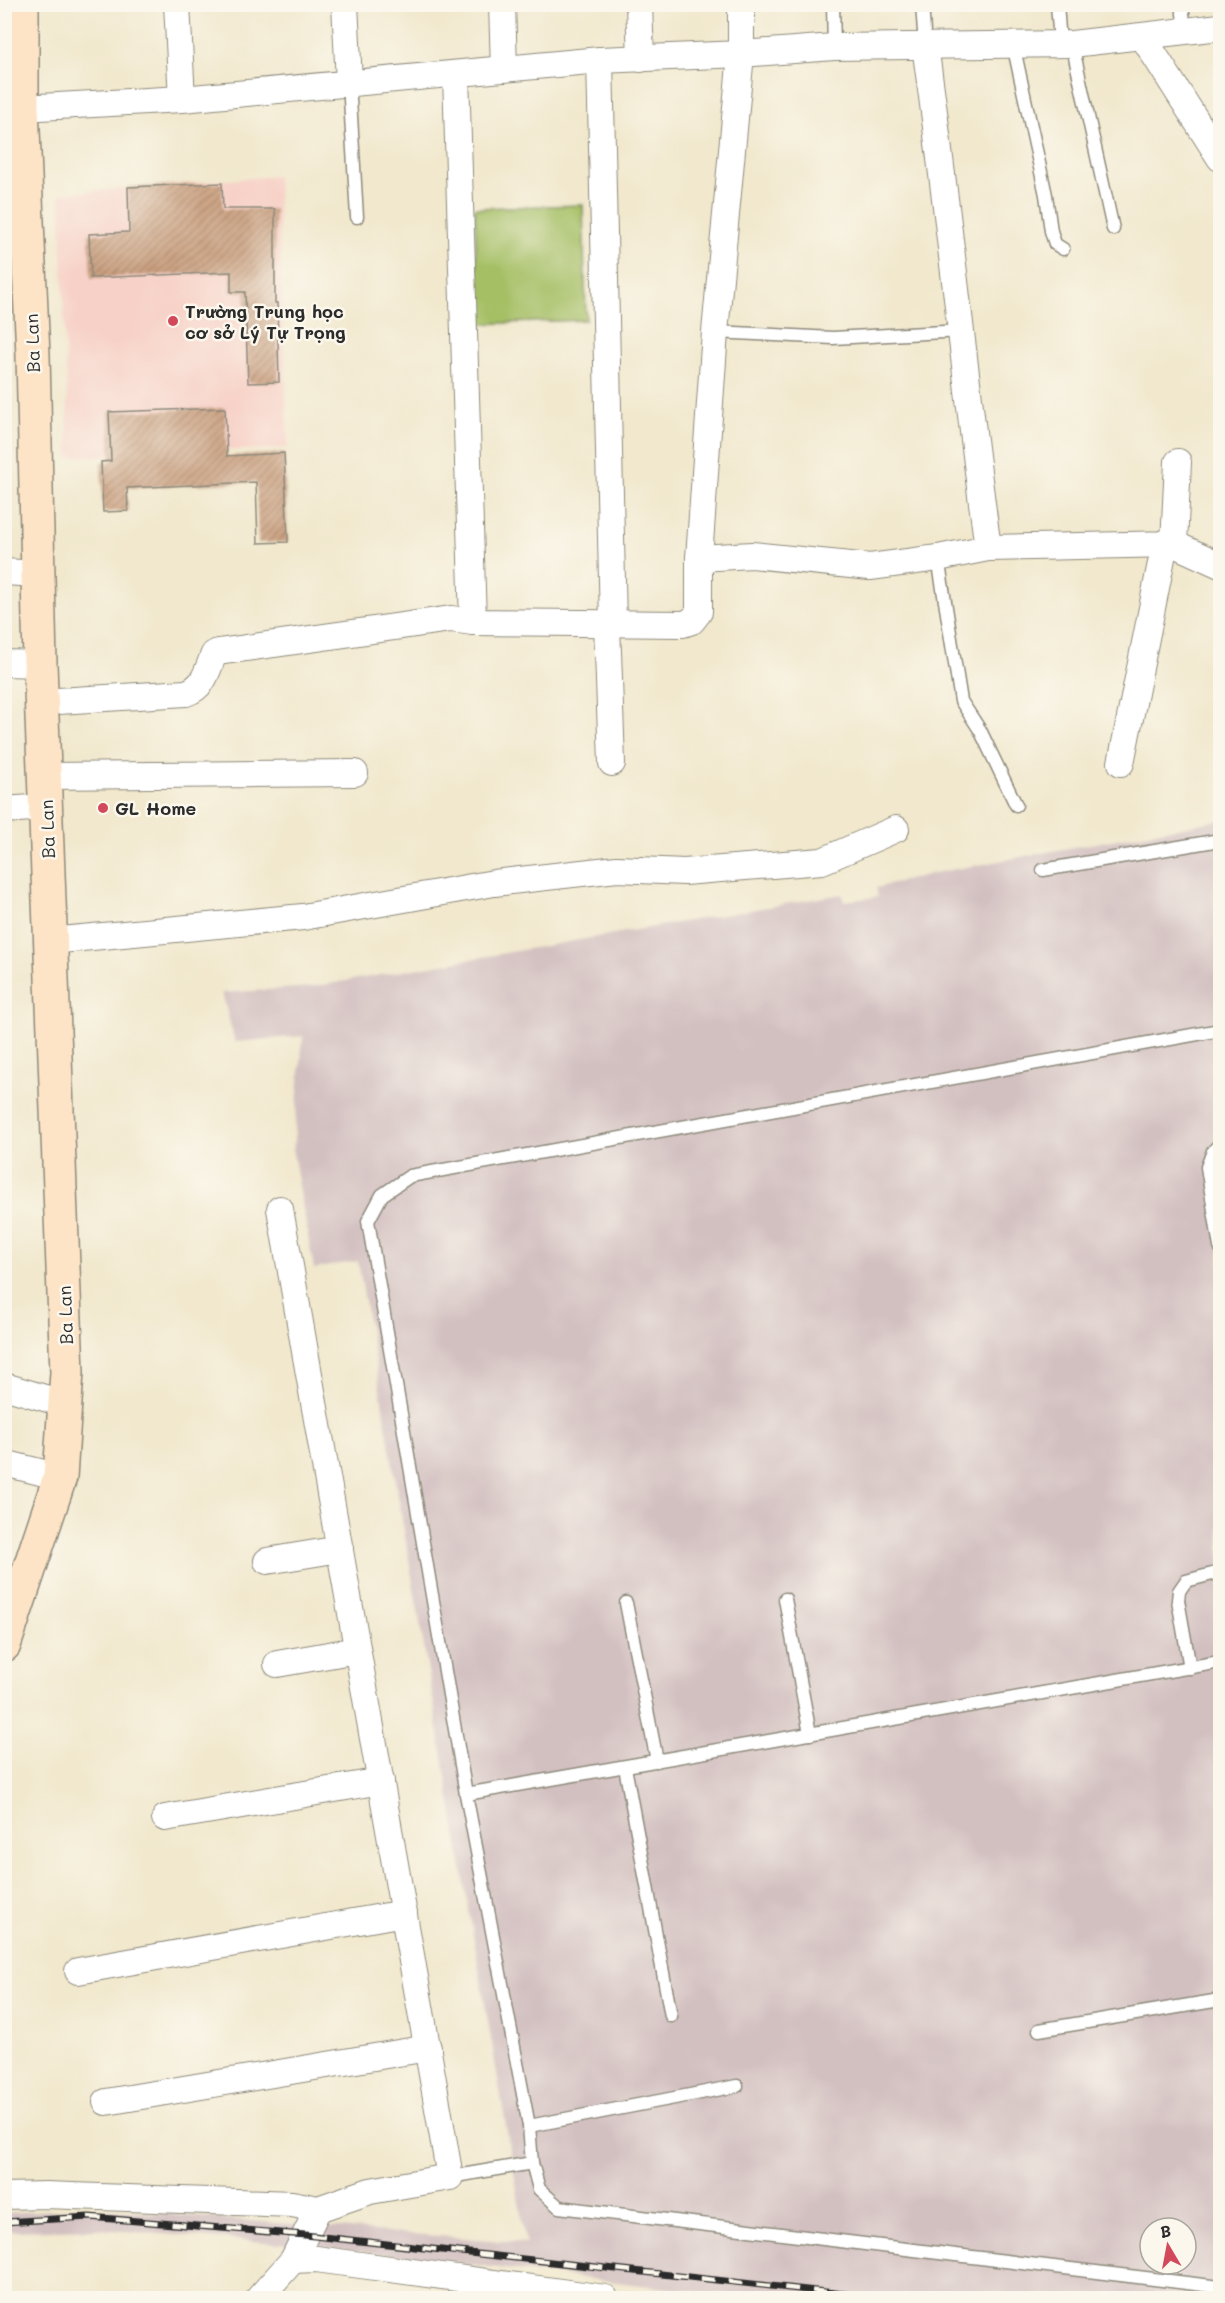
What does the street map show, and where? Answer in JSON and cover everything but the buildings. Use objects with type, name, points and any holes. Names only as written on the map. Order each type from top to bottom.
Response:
[{"type":"street","name":"Ba Lan","points":[[4,1645],[60,1477],[67,1372],[38,574],[16,252],[22,108],[22,4]]},
{"type":"street","points":[[177,4],[182,99]]},
{"type":"street","points":[[345,4],[349,82]]},
{"type":"street","points":[[502,4],[504,69]]},
{"type":"street","points":[[639,4],[641,58]]},
{"type":"street","points":[[42,702],[190,692],[203,683],[214,654],[218,652],[451,619],[473,622],[610,624],[683,624],[692,621],[699,612],[699,558],[715,333],[741,54],[741,4]]},
{"type":"street","points":[[22,108],[182,99],[600,60],[741,54],[834,47],[1066,44],[1221,27]]},
{"type":"street","points":[[1143,37],[1221,158]]},
{"type":"street","points":[[925,46],[943,169],[972,437],[987,548]]},
{"type":"street","points":[[600,60],[612,762]]},
{"type":"street","points":[[456,75],[473,622]]},
{"type":"street","points":[[1121,763],[1170,543],[1178,462]]},
{"type":"street","points":[[699,558],[752,555],[870,567],[938,558],[987,548],[1170,543],[1221,565]]},
{"type":"street","points":[[4,572],[38,574]]},
{"type":"street","points":[[4,663],[40,664]]},
{"type":"street","points":[[4,810],[46,792],[355,773]]},
{"type":"street","points":[[50,940],[303,917],[494,883],[617,869],[684,872],[822,861],[896,829]]},
{"type":"street","points":[[4,2196],[46,2195],[280,2204],[318,2209],[370,2191],[450,2177],[280,1209]]},
{"type":"street","points":[[4,1386],[65,1404]]},
{"type":"street","points":[[4,1463],[60,1477]]},
{"type":"street","points":[[267,1561],[340,1549]]},
{"type":"street","points":[[278,1664],[357,1650]]},
{"type":"street","points":[[165,1818],[381,1781]]},
{"type":"street","points":[[78,1971],[404,1913]]},
{"type":"street","points":[[106,2102],[428,2048]]},
{"type":"street","points":[[259,2298],[293,2260],[318,2209]]},
{"type":"street","points":[[293,2260],[316,2259],[605,2298]]},
{"type":"lane","points":[[833,4],[834,47]]},
{"type":"lane","points":[[922,4],[925,46]]},
{"type":"lane","points":[[1057,4],[1113,229]]},
{"type":"lane","points":[[1182,4],[1185,32]]},
{"type":"lane","points":[[1013,44],[1055,244],[1062,249]]},
{"type":"lane","points":[[349,82],[357,217]]},
{"type":"lane","points":[[715,333],[833,338],[962,331]]},
{"type":"lane","points":[[938,558],[961,701],[980,730],[1016,805]]},
{"type":"lane","points":[[1043,870],[1221,840]]},
{"type":"lane","points":[[1221,1030],[411,1176],[381,1195],[368,1221],[466,1794],[529,2126],[532,2163],[539,2189],[559,2207],[1221,2287]]},
{"type":"lane","points":[[1221,1144],[1213,1151],[1207,1167],[1221,1247]]},
{"type":"lane","points":[[1190,1668],[1178,1600],[1179,1591],[1186,1581],[1221,1572]]},
{"type":"lane","points":[[785,1599],[810,1734]]},
{"type":"lane","points":[[626,1603],[657,1761]]},
{"type":"lane","points":[[466,1794],[1221,1662]]},
{"type":"lane","points":[[625,1767],[672,2016]]},
{"type":"lane","points":[[1039,2030],[1221,2000]]},
{"type":"lane","points":[[529,2126],[737,2086]]},
{"type":"lane","points":[[450,2177],[532,2163]]},
{"type":"shaded area","name":"Trường Trung học cơ sở Lý Tự Trọng","points":[[277,176],[288,448],[69,457],[60,194]]},
{"type":"shaded area","points":[[1220,820],[1220,2298],[750,2298],[316,2246],[99,2229],[5,2231],[5,2213],[88,2208],[526,2243],[358,1261],[314,1269],[293,1153],[303,1036],[235,1042],[222,993],[312,987],[842,894],[844,901],[878,897],[876,888],[935,873]]},
{"type":"green space","points":[[583,205],[586,320],[478,324],[475,208]]},
{"type":"railway","points":[[4,2222],[89,2217],[305,2235],[880,2298]]},
{"type":"place","name":"Trường Trung học cơ sở Lý Tự Trọng","points":[[173,321]]},
{"type":"place","name":"GL Home","points":[[103,808]]}]
